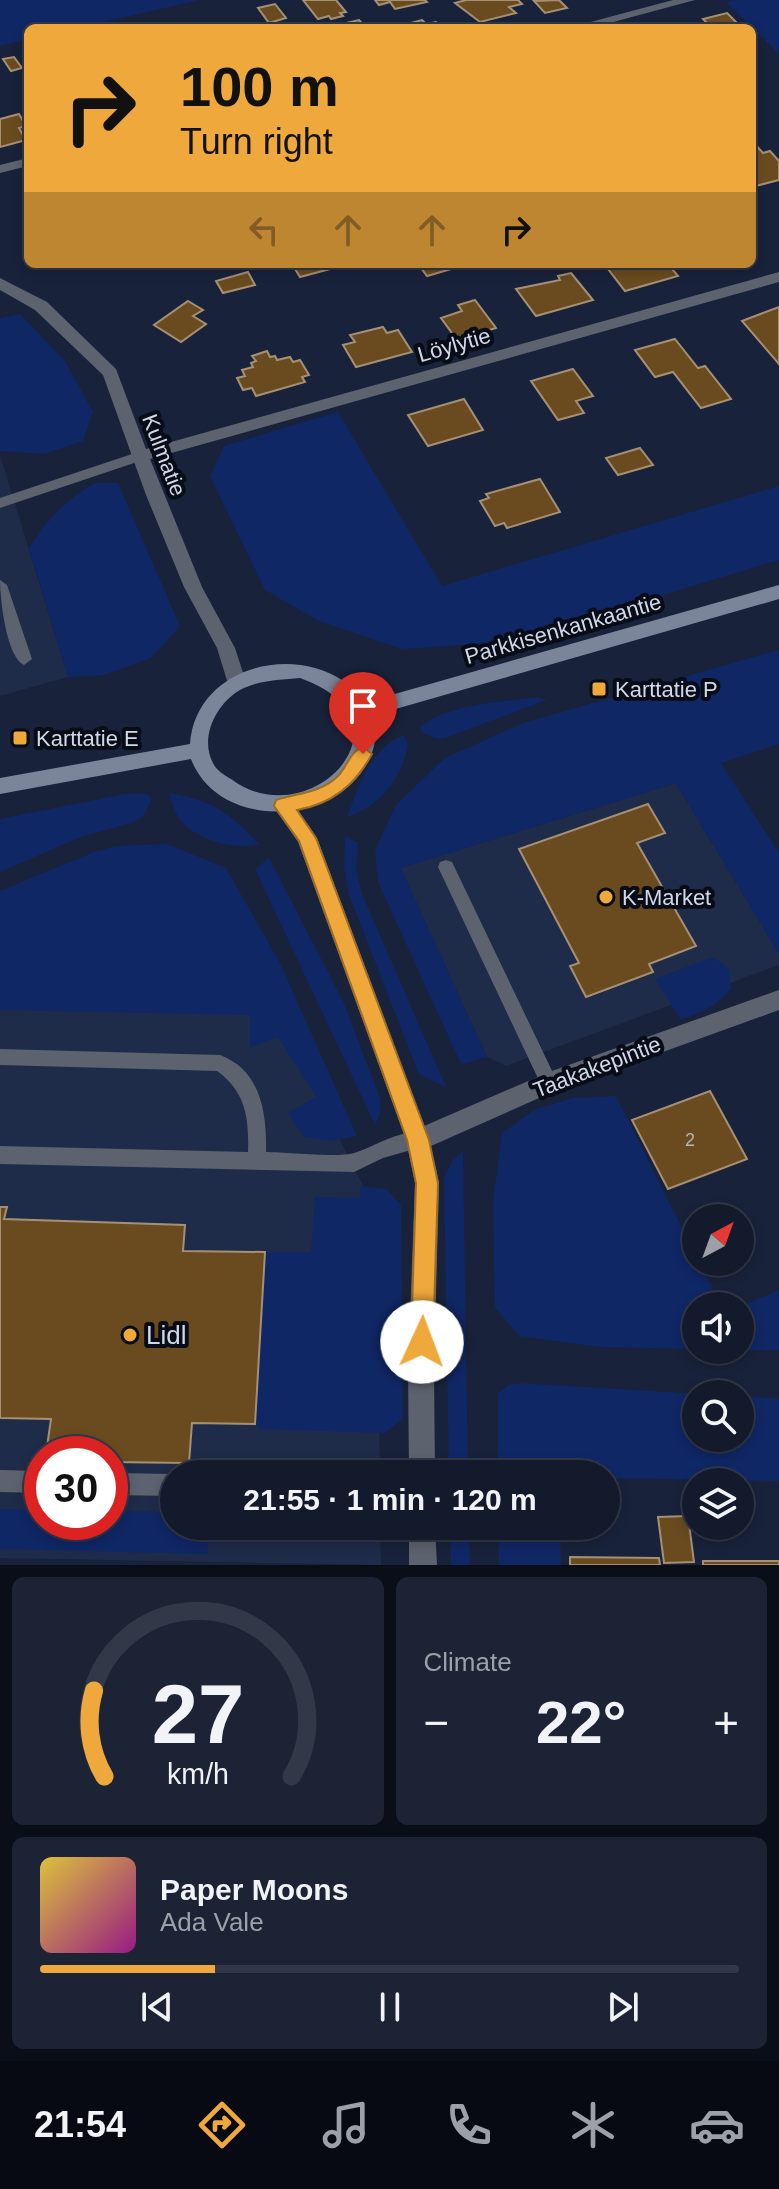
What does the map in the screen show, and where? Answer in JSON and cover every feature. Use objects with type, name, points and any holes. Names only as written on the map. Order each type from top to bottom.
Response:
[{"type":"main road","name":"Parkkisenkankaantie","points":[[361,711],[779,592]]},
{"type":"main road","points":[[301,671],[338,686],[361,711],[366,728],[363,754],[343,782],[313,800],[283,806],[246,801],[219,785],[206,771],[198,750],[202,718],[214,700],[236,682],[263,672],[301,671]]},
{"type":"main road","points":[[0,786],[198,750]]},
{"type":"street","points":[[591,24],[689,0]]},
{"type":"street","points":[[0,169],[24,163]]},
{"type":"street","name":"Löylytie","points":[[141,456],[779,277]]},
{"type":"street","name":"Kulmatie","points":[[0,283],[41,306],[110,373],[193,587],[226,648],[236,682]]},
{"type":"street","points":[[283,806],[307,838],[418,1140],[427,1183],[421,1370],[422,1460]]},
{"type":"street","name":"Taakakepintie","points":[[418,1140],[549,1083],[779,1000]]},
{"type":"street","points":[[422,1540],[423,1565]]},
{"type":"lane","points":[[0,503],[141,456]]},
{"type":"lane","points":[[0,585],[24,659]]},
{"type":"lane","points":[[446,867],[549,1083]]},
{"type":"lane","points":[[0,1057],[220,1063],[236,1072],[247,1085],[258,1121],[257,1159]]},
{"type":"lane","points":[[0,1155],[354,1163],[380,1150],[418,1140]]},
{"type":"lane","points":[[0,1481],[24,1482]]},
{"type":"lane","points":[[128,1484],[160,1485]]},
{"type":"shaded area","points":[[0,0],[200,0],[95,24],[24,24],[24,40],[0,46]]},
{"type":"shaded area","points":[[779,0],[779,54],[756,31],[756,24],[748,24],[726,2]]},
{"type":"shaded area","points":[[20,314],[65,361],[93,412],[83,441],[44,454],[0,451],[0,318]]},
{"type":"shaded area","points":[[338,412],[442,586],[779,486],[779,560],[507,642],[402,649],[319,621],[265,590],[210,476],[224,446]]},
{"type":"shaded area","points":[[0,455],[68,677],[0,696]]},
{"type":"shaded area","points":[[95,483],[118,483],[180,626],[151,658],[104,675],[68,677],[29,548],[58,511]]},
{"type":"shaded area","points":[[779,650],[779,744],[721,763],[779,853],[779,954],[676,783],[401,868],[487,1057],[461,1064],[378,882],[375,850],[396,805],[445,758],[523,723]]},
{"type":"shaded area","points":[[538,697],[547,700],[448,737],[437,739],[421,732],[420,727],[444,713]]},
{"type":"shaded area","points":[[403,735],[408,744],[395,779],[370,806],[347,817],[361,781],[374,759]]},
{"type":"shaded area","points":[[676,783],[779,954],[779,965],[506,1066],[487,1057],[400,868]]},
{"type":"shaded area","points":[[146,793],[151,801],[143,816],[132,823],[83,836],[0,872],[0,819],[124,794]]},
{"type":"shaded area","points":[[169,793],[197,799],[219,809],[259,844],[231,845],[194,832],[180,819]]},
{"type":"shaded area","points":[[345,836],[358,843],[356,870],[362,894],[446,1087],[419,1074],[349,895],[344,867]]},
{"type":"shaded area","points":[[167,844],[226,868],[280,963],[357,1136],[330,1141],[304,1137],[288,1113],[316,1097],[278,1037],[250,1048],[250,1015],[0,1010],[0,891],[96,851],[117,846]]},
{"type":"shaded area","points":[[269,858],[343,1001],[380,1098],[380,1113],[375,1125],[255,869]]},
{"type":"shaded area","points":[[713,957],[729,969],[731,989],[708,1008],[680,1019],[655,979]]},
{"type":"shaded area","points":[[260,982],[376,1211],[380,1460],[160,1460],[160,1540],[380,1540],[381,1565],[0,1558],[0,987]]},
{"type":"shaded area","points":[[616,1096],[682,1228],[682,1276],[706,1276],[714,1292],[682,1292],[682,1349],[600,1347],[519,1336],[495,1307],[493,1202],[502,1133],[534,1110],[572,1098]]},
{"type":"shaded area","points":[[463,1151],[468,1460],[449,1460],[444,1178],[453,1160]]},
{"type":"shaded area","points":[[361,1186],[386,1189],[401,1205],[403,1418],[385,1433],[260,1429],[255,1424],[265,1252],[311,1252],[315,1197],[360,1198]]},
{"type":"shaded area","points":[[779,1290],[779,1350],[754,1350],[754,1301]]},
{"type":"shaded area","points":[[520,1383],[682,1393],[682,1452],[754,1452],[754,1397],[779,1399],[779,1481],[754,1481],[754,1468],[682,1468],[682,1479],[620,1478],[620,1460],[498,1460],[498,1394],[508,1385]]},
{"type":"shaded area","points":[[0,1509],[24,1509],[24,1540],[128,1540],[128,1511],[160,1512],[160,1540],[208,1540],[207,1554],[0,1549]]},
{"type":"shaded area","points":[[450,1540],[469,1540],[470,1565],[451,1565]]},
{"type":"shaded area","points":[[498,1540],[560,1540],[561,1565],[499,1565]]},
{"type":"building","points":[[303,0],[336,0],[346,12],[331,19],[329,16],[318,19]]},
{"type":"building","points":[[375,0],[427,2],[395,9],[390,2],[379,5]]},
{"type":"building","points":[[466,0],[518,0],[522,4],[509,7],[516,13],[480,22],[455,3]]},
{"type":"building","points":[[559,0],[567,8],[545,13],[534,1]]},
{"type":"building","points":[[275,4],[286,18],[269,23],[258,8]]},
{"type":"building","points":[[727,13],[738,24],[708,24],[703,19]]},
{"type":"building","points":[[359,20],[362,24],[342,24]]},
{"type":"building","points":[[14,57],[22,68],[11,71],[3,59]]},
{"type":"building","points":[[19,114],[24,123],[24,127],[19,128],[24,141],[0,147],[0,119]]},
{"type":"building","points":[[756,145],[763,153],[770,151],[779,161],[779,180],[756,186]]},
{"type":"building","points":[[294,268],[334,268],[300,277]]},
{"type":"building","points":[[421,268],[455,268],[427,276]]},
{"type":"building","points":[[671,268],[678,276],[625,291],[608,269]]},
{"type":"building","points":[[248,272],[255,285],[223,293],[216,281]]},
{"type":"building","points":[[571,273],[593,300],[536,316],[516,289],[560,280],[558,276]]},
{"type":"building","points":[[475,300],[496,328],[457,340],[441,318],[462,311],[458,305]]},
{"type":"building","points":[[188,301],[203,310],[193,316],[206,324],[181,342],[154,325]]},
{"type":"building","points":[[779,307],[779,364],[742,321]]},
{"type":"building","points":[[383,327],[387,333],[398,330],[412,352],[356,367],[343,345],[355,342],[350,335]]},
{"type":"building","points":[[675,339],[698,368],[705,366],[731,399],[701,408],[673,372],[655,377],[635,350]]},
{"type":"building","points":[[267,351],[270,357],[275,356],[277,360],[290,357],[293,362],[300,360],[309,375],[302,377],[305,382],[256,396],[252,388],[243,390],[237,378],[245,376],[242,370],[253,367],[251,363],[256,361],[252,356]]},
{"type":"building","points":[[573,369],[593,396],[576,401],[584,413],[558,420],[531,381]]},
{"type":"building","points":[[464,399],[483,430],[428,446],[408,415]]},
{"type":"building","points":[[640,448],[653,465],[618,475],[606,458]]},
{"type":"building","points":[[540,479],[560,512],[507,528],[504,523],[495,526],[480,501],[489,498],[486,494]]},
{"type":"building","name":"K-Market","points":[[648,804],[665,833],[637,843],[696,946],[649,964],[653,972],[586,997],[570,966],[579,963],[519,849]]},
{"type":"building","points":[[710,1091],[747,1159],[668,1189],[632,1120]]},
{"type":"building","name":"Lidl","points":[[0,1207],[7,1207],[4,1219],[185,1225],[183,1251],[265,1252],[255,1424],[192,1423],[189,1460],[128,1462],[128,1436],[49,1436],[51,1419],[0,1418]]},
{"type":"building","points":[[682,1516],[682,1540],[691,1540],[694,1562],[664,1563],[658,1517]]},
{"type":"building","points":[[570,1557],[659,1558],[660,1565],[570,1565]]},
{"type":"building","points":[[703,1561],[779,1561],[779,1565],[703,1565]]},
{"type":"place","name":"Karttatie P","points":[[599,689]]},
{"type":"place","name":"Karttatie E","points":[[20,738]]},
{"type":"place","name":"K-Market","points":[[606,897]]},
{"type":"place","name":"Lidl","points":[[130,1335]]},
{"type":"route","points":[[363,754],[343,782],[313,800],[283,806],[307,838],[418,1140],[427,1183],[422,1342]]}]
